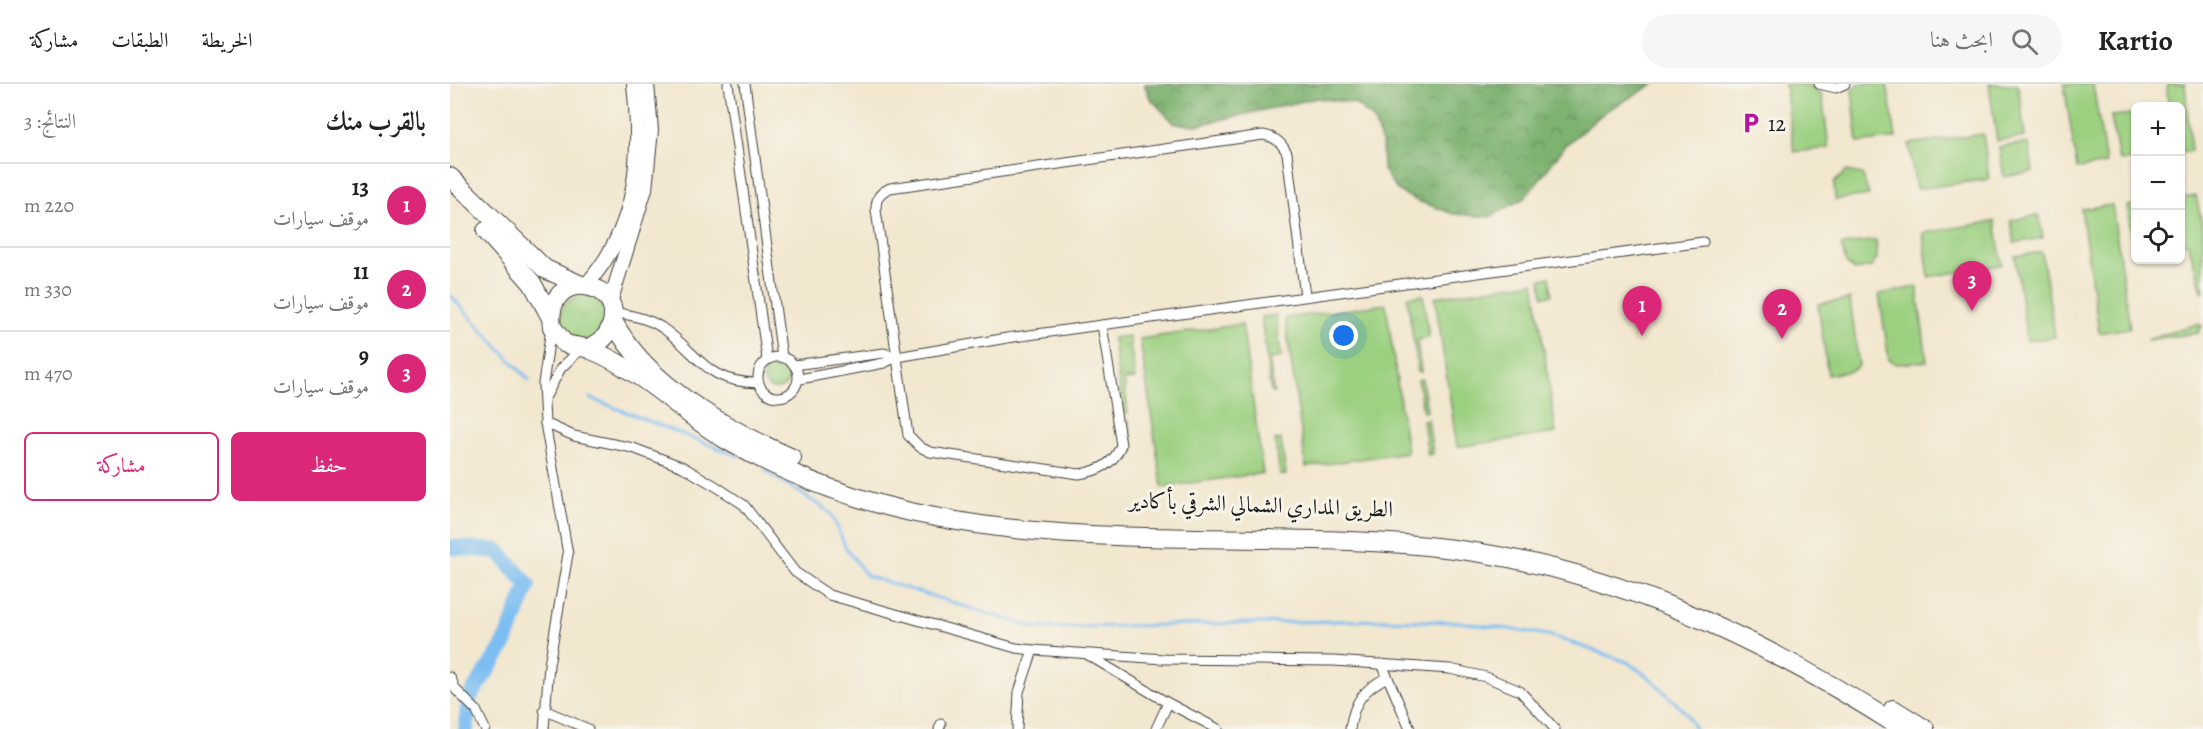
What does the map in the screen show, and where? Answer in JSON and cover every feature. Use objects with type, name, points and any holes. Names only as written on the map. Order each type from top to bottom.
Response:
[{"type":"highway","points":[[450,177],[545,269],[604,294],[612,312],[604,338],[585,348],[564,343],[532,282],[450,192]]},
{"type":"highway","points":[[551,321],[552,304],[559,294],[569,288],[584,285]]},
{"type":"highway","name":"الطريق المداري الشمالي الشرقي بأكادير","points":[[612,312],[626,343],[659,379],[702,409],[771,449],[864,487],[896,497],[1000,516],[1183,526],[1433,535],[1549,556],[1641,583],[1735,620],[1798,652],[1925,729]]},
{"type":"highway","name":"الطريق المداري الشمالي الشرقي بأكادير","points":[[585,348],[630,370],[695,420],[729,442],[803,476],[871,501],[935,518],[986,525],[1080,533],[1427,546],[1539,565],[1623,589],[1724,627],[1792,662],[1903,729]]},
{"type":"street","points":[[584,285],[609,258],[632,191],[638,136],[634,84]]},
{"type":"street","points":[[647,84],[651,130],[645,189],[612,312],[634,316],[659,326],[723,379],[758,383]]},
{"type":"street","points":[[728,84],[767,359],[759,370],[758,383],[767,394],[781,397],[794,390],[800,379]]},
{"type":"street","points":[[745,84],[782,357]]},
{"type":"street","points":[[1819,84],[1829,88],[1845,84]]},
{"type":"street","points":[[1102,325],[1121,445],[1117,456],[1097,471],[1079,474],[930,452],[912,441],[908,435],[876,210],[877,198],[890,188],[1263,135],[1272,137],[1278,140],[1287,153],[1305,296]]},
{"type":"street","points":[[800,379],[884,363],[897,357],[1102,325],[1703,242]]},
{"type":"street","points":[[544,729],[544,710],[568,554],[545,423],[543,384],[551,321]]},
{"type":"street","points":[[544,403],[561,368],[585,348]]},
{"type":"street","points":[[794,365],[884,353],[897,357]]},
{"type":"street","points":[[767,359],[782,357],[794,365],[800,379]]},
{"type":"street","points":[[545,423],[574,436],[633,448],[683,467],[717,487],[744,505],[795,572],[829,595],[1016,648],[1164,659],[1334,661],[1450,669],[1486,677],[1520,691],[1555,729]]},
{"type":"street","points":[[1017,729],[1018,698],[1033,650]]},
{"type":"street","points":[[1086,654],[1168,704],[1218,729]]},
{"type":"street","points":[[1382,664],[1410,729]]},
{"type":"street","points":[[450,677],[456,690],[472,705],[485,729]]},
{"type":"street","points":[[1350,729],[1355,702],[1361,694],[1387,677]]},
{"type":"street","points":[[1156,729],[1168,704]]},
{"type":"street","points":[[544,710],[588,729]]},
{"type":"green space","points":[[1144,84],[1654,84],[1606,111],[1566,145],[1525,198],[1490,217],[1454,214],[1415,200],[1397,190],[1383,170],[1382,143],[1373,119],[1354,103],[1317,98],[1198,125],[1175,124],[1150,98]]},
{"type":"green space","points":[[1785,84],[1808,84],[1822,96],[1829,148],[1794,152]]},
{"type":"green space","points":[[1858,84],[1887,84],[1896,138],[1858,143],[1852,90]]},
{"type":"green space","points":[[1989,84],[2018,84],[2025,137],[1997,141]]},
{"type":"green space","points":[[2064,84],[2093,84],[2106,164],[2077,169]]},
{"type":"green space","points":[[2167,84],[2185,84],[2191,151],[2185,152],[2185,102],[2168,102]]},
{"type":"green space","points":[[2131,114],[2131,160],[2119,161],[2111,116]]},
{"type":"green space","points":[[1983,134],[1989,179],[1916,189],[1909,144]]},
{"type":"green space","points":[[2029,143],[2033,172],[2004,177],[1999,147]]},
{"type":"green space","points":[[1846,171],[1862,174],[1869,195],[1835,200],[1834,183]]},
{"type":"green space","points":[[2196,196],[2203,229],[2203,294],[2188,243],[2185,243],[2185,197]]},
{"type":"green space","points":[[2112,205],[2130,328],[2099,333],[2081,209]]},
{"type":"green space","points":[[2127,206],[2131,206],[2131,231]]},
{"type":"green space","points":[[2039,215],[2043,238],[2014,243],[2011,220]]},
{"type":"green space","points":[[1995,221],[2002,265],[1929,277],[1923,233]]},
{"type":"green space","points":[[1876,240],[1877,258],[1871,267],[1854,270],[1846,263],[1841,245]]},
{"type":"green space","points":[[2042,252],[2055,337],[2027,341],[2015,256]]},
{"type":"green space","points":[[1550,277],[1552,295],[1543,296],[1541,279]]},
{"type":"green space","points":[[1534,282],[1556,433],[1457,447],[1435,297]]},
{"type":"green space","points":[[1917,287],[1927,361],[1896,364],[1889,360],[1879,294]]},
{"type":"green space","points":[[583,294],[600,300],[608,315],[595,340],[572,340],[560,322],[563,306],[567,301]]},
{"type":"green space","points":[[1423,295],[1429,338],[1417,340],[1421,372],[1418,372],[1407,297]]},
{"type":"green space","points":[[1850,299],[1859,366],[1851,371],[1828,375],[1818,304]]},
{"type":"green space","points":[[1386,304],[1407,452],[1306,467],[1285,318]]},
{"type":"green space","points":[[1276,315],[1281,357],[1269,359],[1274,393],[1271,393],[1261,317]]},
{"type":"green space","points":[[1242,324],[1263,473],[1162,487],[1140,339]]},
{"type":"green space","points":[[2197,324],[2202,326],[2198,333],[2146,340]]},
{"type":"green space","points":[[1129,336],[1135,379],[1124,380],[1128,413],[1123,413],[1113,338]]},
{"type":"green space","points":[[776,363],[785,367],[789,376],[785,385],[776,389],[767,385],[763,376],[767,367]]},
{"type":"green space","points":[[1422,379],[1427,411],[1423,412],[1418,380]]},
{"type":"green space","points":[[1428,419],[1433,454],[1428,455],[1423,420]]},
{"type":"green space","points":[[1129,420],[1134,452],[1128,453],[1123,421]]},
{"type":"green space","points":[[1281,439],[1286,475],[1280,475],[1275,440]]},
{"type":"waterway","points":[[450,295],[529,380]]},
{"type":"waterway","points":[[590,398],[738,456]]},
{"type":"waterway","points":[[765,470],[831,513],[846,548],[867,576],[1035,628],[1381,620],[1460,622],[1549,635],[1627,662],[1650,678],[1686,713],[1695,729]]},
{"type":"waterway","points":[[450,547],[498,551],[528,585],[504,645],[469,698],[466,729]]},
{"type":"place","name":"12","points":[[1751,123]]},
{"type":"place","name":"9","points":[[1972,311]]},
{"type":"place","name":"13","points":[[1642,336]]},
{"type":"place","name":"11","points":[[1782,339]]}]
